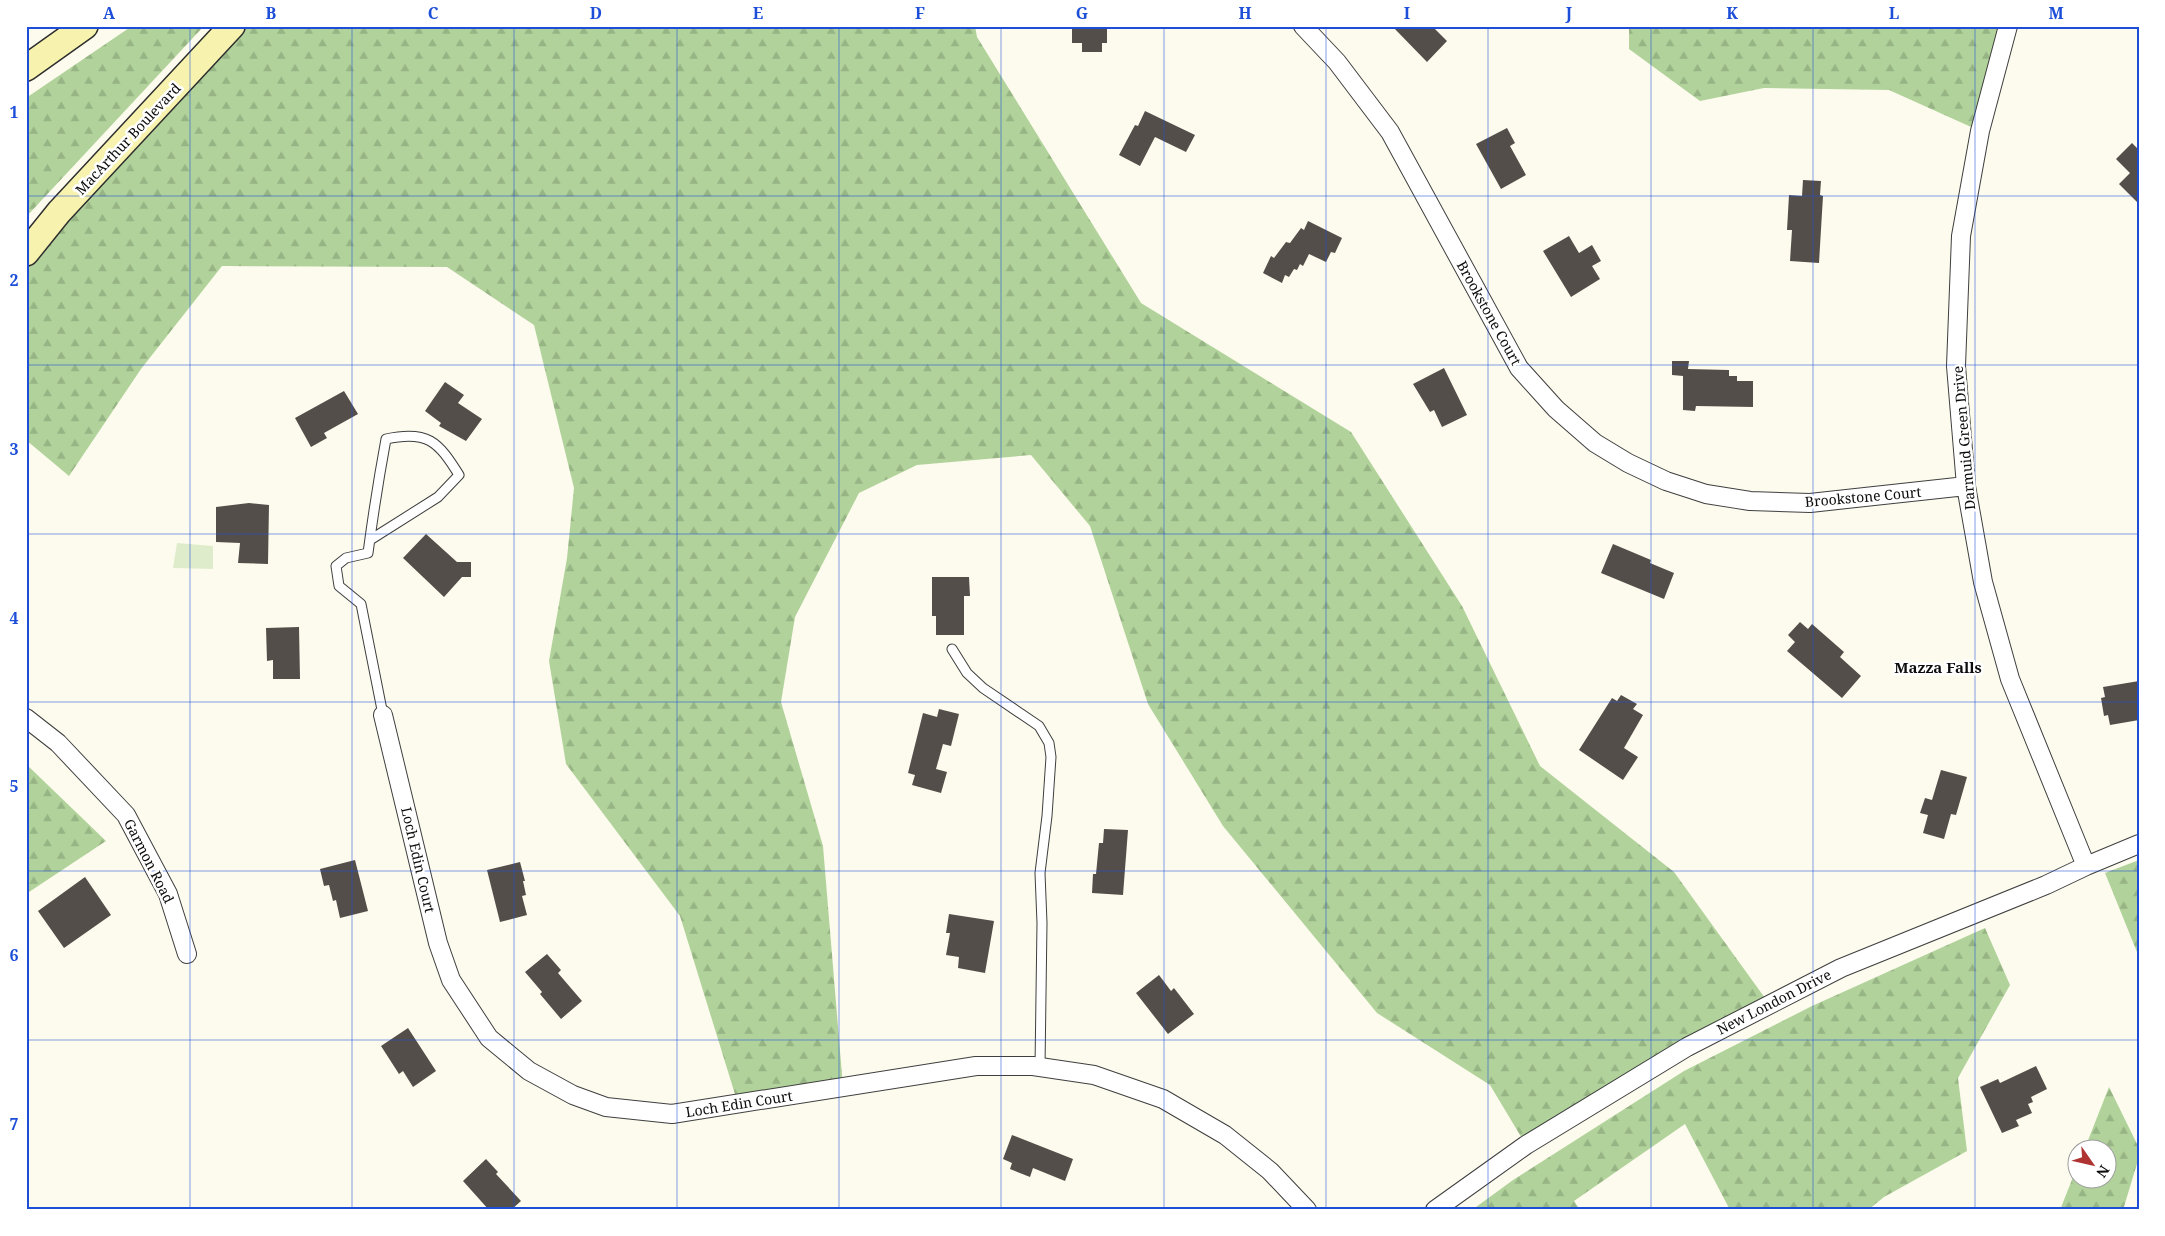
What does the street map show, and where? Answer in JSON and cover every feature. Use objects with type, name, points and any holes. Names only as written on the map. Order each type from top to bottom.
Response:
[{"type":"main road","points":[[26,68],[84,26]]},
{"type":"main road","name":"MacArthur Boulevard","points":[[26,253],[60,212],[232,26]]},
{"type":"street","name":"Brookstone Court","points":[[1303,26],[1337,62],[1390,132],[1520,368],[1556,408],[1595,443],[1628,464],[1666,481],[1706,494],[1750,501],[1810,503],[1966,486]]},
{"type":"street","name":"Darmuid Green Drive","points":[[2008,26],[1980,130],[1961,236],[1956,366],[1966,486],[1983,582],[2010,679],[2086,866]]},
{"type":"street","name":"Loch Edin Court","points":[[384,715],[438,943],[451,980],[489,1038],[529,1071],[573,1095],[606,1107],[672,1114],[976,1066],[1040,1067],[1094,1075],[1163,1099],[1225,1135],[1270,1171],[1307,1210]]},
{"type":"street","name":"Garmon Road","points":[[26,718],[58,743],[126,815],[168,894],[187,954]]},
{"type":"street","name":"New London Drive","points":[[1435,1210],[1526,1145],[1687,1047],[1841,968],[2037,889],[2139,844]]},
{"type":"lane","points":[[370,540],[438,497],[459,475],[446,454],[431,440],[408,434],[386,439],[370,540],[368,553],[346,558],[336,566],[339,586],[361,604],[384,715]]},
{"type":"lane","points":[[952,649],[966,673],[983,688],[1039,726],[1049,743],[1051,758],[1047,816],[1040,873],[1042,923],[1040,1067]]},
{"type":"green space","points":[[132,26],[204,26],[26,217],[26,98]]},
{"type":"green space","points":[[232,26],[975,26],[977,37],[1141,303],[1351,432],[1462,606],[1540,766],[1674,872],[1770,1005],[1526,1145],[1490,1085],[1377,1013],[1223,826],[1148,704],[1090,526],[1031,455],[917,465],[859,493],[795,617],[781,702],[823,846],[843,1087],[738,1104],[680,916],[566,764],[549,661],[567,558],[574,488],[534,325],[447,267],[222,266],[141,369],[69,476],[26,440],[26,253]]},
{"type":"green space","points":[[1629,26],[2008,26],[1980,131],[1889,90],[1764,88],[1700,101],[1629,49]]},
{"type":"green space","points":[[177,543],[213,546],[213,569],[173,568]]},
{"type":"green space","points":[[26,764],[106,841],[26,894]]},
{"type":"green space","points":[[2139,860],[2139,957],[2105,873]]},
{"type":"green space","points":[[1985,928],[2010,985],[1958,1078],[1967,1151],[1884,1197],[1868,1210],[1730,1210],[1685,1124],[1574,1201],[1580,1210],[1472,1210],[1513,1180],[1684,1071],[1812,1006]]},
{"type":"green space","points":[[2109,1087],[2139,1148],[2139,1157],[2123,1210],[2060,1210],[2069,1188],[2118,1188],[2118,1138],[2089,1138]]},
{"type":"building","points":[[1072,26],[1107,26],[1107,43],[1102,43],[1102,52],[1082,52],[1082,43],[1072,43]]},
{"type":"building","points":[[1392,26],[1432,26],[1447,41],[1427,62]]},
{"type":"building","points":[[1145,111],[1195,135],[1186,152],[1155,137],[1140,166],[1119,155],[1135,125],[1138,126]]},
{"type":"building","points":[[1507,128],[1515,143],[1510,146],[1526,175],[1501,189],[1476,144]]},
{"type":"building","points":[[2132,143],[2139,150],[2139,204],[2119,184],[2130,173],[2116,159]]},
{"type":"building","points":[[1803,180],[1821,181],[1820,195],[1823,196],[1819,263],[1790,261],[1792,230],[1787,230],[1789,195],[1802,196]]},
{"type":"building","points":[[1308,221],[1342,238],[1335,253],[1331,252],[1326,262],[1309,254],[1303,266],[1300,264],[1297,270],[1294,269],[1289,277],[1285,275],[1282,283],[1263,273],[1271,256],[1274,258],[1286,242],[1290,243],[1301,228],[1304,230]]},
{"type":"building","points":[[1569,236],[1579,253],[1592,245],[1601,261],[1592,266],[1600,279],[1571,297],[1543,251]]},
{"type":"building","points":[[1672,361],[1689,361],[1688,369],[1729,370],[1729,376],[1737,376],[1737,381],[1753,381],[1753,407],[1696,406],[1695,411],[1683,410],[1683,376],[1672,375]]},
{"type":"building","points":[[1444,368],[1467,415],[1442,427],[1434,410],[1430,412],[1413,384]]},
{"type":"building","points":[[445,382],[464,395],[458,403],[482,419],[466,441],[439,426],[441,423],[425,411]]},
{"type":"building","points":[[344,391],[358,414],[324,433],[327,438],[311,447],[295,418]]},
{"type":"building","points":[[249,503],[269,505],[268,564],[238,563],[240,543],[216,542],[216,507]]},
{"type":"building","points":[[426,534],[457,562],[471,562],[471,577],[462,577],[444,597],[403,558]]},
{"type":"building","points":[[1613,544],[1651,560],[1650,563],[1674,573],[1664,599],[1601,573]]},
{"type":"building","points":[[932,577],[969,577],[970,596],[964,596],[964,635],[936,635],[936,616],[932,616]]},
{"type":"building","points":[[1800,622],[1808,629],[1812,624],[1844,652],[1840,657],[1861,676],[1842,698],[1787,651],[1795,642],[1788,635]]},
{"type":"building","points":[[299,627],[300,679],[273,679],[273,660],[267,661],[266,628]]},
{"type":"building","points":[[2139,681],[2139,720],[2110,725],[2108,715],[2104,716],[2101,698],[2105,697],[2103,687]]},
{"type":"building","points":[[1621,695],[1637,704],[1633,709],[1643,715],[1624,748],[1638,757],[1623,780],[1579,750],[1612,698],[1617,701]]},
{"type":"building","points":[[939,709],[959,714],[951,746],[943,744],[936,769],[947,772],[941,793],[912,785],[915,775],[908,773],[923,713],[937,717]]},
{"type":"building","points":[[1941,770],[1967,777],[1956,815],[1951,814],[1944,839],[1923,833],[1928,815],[1920,813],[1925,798],[1932,800]]},
{"type":"building","points":[[1104,829],[1128,830],[1123,895],[1092,893],[1093,874],[1096,874],[1099,843],[1103,843]]},
{"type":"building","points":[[355,860],[368,911],[340,918],[336,900],[333,901],[329,885],[324,886],[320,869]]},
{"type":"building","points":[[520,862],[525,881],[523,881],[526,895],[522,896],[527,915],[500,922],[487,870]]},
{"type":"building","points":[[85,877],[111,915],[64,948],[38,911]]},
{"type":"building","points":[[949,914],[994,921],[985,973],[958,968],[959,957],[946,955],[950,933],[946,933]]},
{"type":"building","points":[[547,954],[561,970],[558,973],[582,1001],[561,1019],[525,972]]},
{"type":"building","points":[[1159,975],[1171,991],[1174,988],[1194,1014],[1168,1034],[1136,993]]},
{"type":"building","points":[[408,1028],[436,1071],[413,1087],[403,1071],[399,1074],[381,1046]]},
{"type":"building","points":[[2036,1066],[2047,1089],[2031,1097],[2033,1102],[2028,1104],[2032,1113],[2016,1120],[2019,1126],[2002,1133],[1980,1087],[1998,1079],[2000,1083]]},
{"type":"building","points":[[1012,1135],[1073,1159],[1065,1181],[1033,1168],[1030,1177],[1010,1169],[1012,1163],[1003,1159]]},
{"type":"building","points":[[486,1159],[498,1172],[496,1174],[521,1201],[511,1210],[489,1210],[463,1181]]},
{"type":"district","name":"Mazza Falls","points":[[1938,668]]}]
